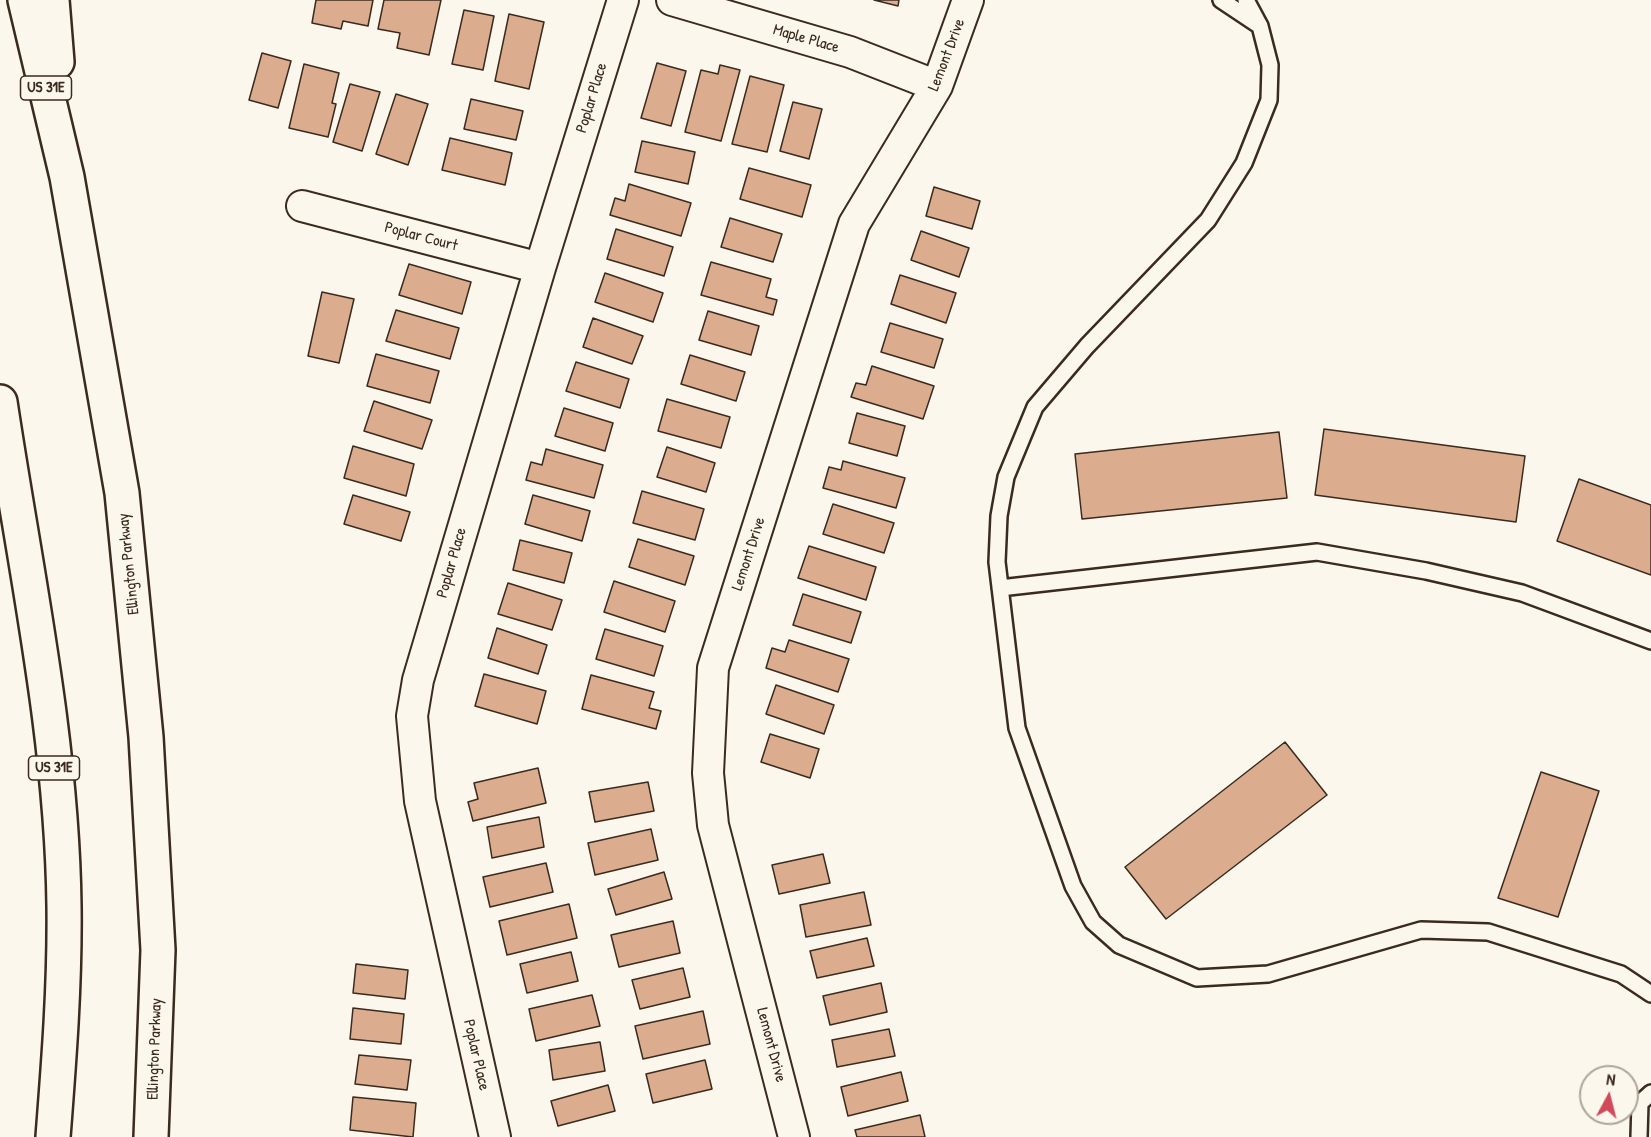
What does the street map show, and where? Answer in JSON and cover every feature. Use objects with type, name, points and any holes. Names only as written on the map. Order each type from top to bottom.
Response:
[{"type":"highway","name":"Ellington Parkway","points":[[25,0],[67,177],[122,493],[146,737],[158,951],[151,1137]]},
{"type":"highway","points":[[52,0],[67,177]]},
{"type":"highway","name":"US 31E","points":[[0,402],[52,743],[64,904],[62,1003],[53,1137]]},
{"type":"street","name":"Poplar Place","points":[[495,1137],[420,801],[412,716],[417,680],[623,0]]},
{"type":"street","name":"Maple Place","points":[[672,0],[850,52],[937,86]]},
{"type":"street","name":"Lemont Drive","points":[[794,1137],[714,825],[708,774],[713,668],[854,224],[937,86],[968,0]]},
{"type":"street","name":"Poplar Court","points":[[302,206],[540,268]]},
{"type":"lane","points":[[1221,0],[1260,26]]},
{"type":"lane","points":[[1246,0],[1260,26],[1270,65],[1269,100],[1244,163],[1208,220],[1087,346],[1035,407],[1018,443],[1006,477],[999,516],[997,562],[1017,728],[1073,886],[1094,922],[1119,945],[1197,978],[1268,974],[1421,930],[1488,932],[1621,974],[1651,994]]},
{"type":"lane","points":[[1000,588],[1317,552],[1426,571],[1522,593],[1651,641]]},
{"type":"lane","points":[[1639,1137],[1640,1103],[1651,1093]]},
{"type":"building","points":[[316,0],[373,0],[368,26],[343,21],[341,29],[312,23]]},
{"type":"building","points":[[384,0],[441,0],[429,55],[397,48],[400,33],[378,29]]},
{"type":"building","points":[[874,0],[899,0],[898,6]]},
{"type":"building","points":[[464,10],[494,16],[483,70],[452,64]]},
{"type":"building","points":[[509,14],[544,22],[529,89],[495,81]]},
{"type":"building","points":[[262,53],[291,61],[278,108],[249,100]]},
{"type":"building","points":[[657,63],[686,71],[671,126],[641,118]]},
{"type":"building","points":[[304,64],[339,73],[332,103],[336,104],[328,137],[289,128]]},
{"type":"building","points":[[720,65],[740,70],[721,141],[685,132],[701,70],[718,74]]},
{"type":"building","points":[[750,76],[784,85],[767,152],[732,144]]},
{"type":"building","points":[[350,84],[380,92],[362,151],[333,142]]},
{"type":"building","points":[[396,94],[428,104],[408,165],[376,154]]},
{"type":"building","points":[[471,99],[523,111],[516,140],[464,129]]},
{"type":"building","points":[[793,102],[822,109],[809,159],[780,151]]},
{"type":"building","points":[[450,138],[512,153],[505,185],[442,170]]},
{"type":"building","points":[[642,141],[695,152],[688,184],[635,172]]},
{"type":"building","points":[[749,168],[811,185],[802,217],[740,199]]},
{"type":"building","points":[[629,184],[691,203],[681,236],[610,215],[615,198],[625,201]]},
{"type":"building","points":[[934,187],[980,201],[972,229],[926,216]]},
{"type":"building","points":[[730,218],[782,234],[773,262],[721,247]]},
{"type":"building","points":[[616,229],[673,247],[664,276],[607,259]]},
{"type":"building","points":[[921,231],[969,248],[959,277],[911,260]]},
{"type":"building","points":[[711,262],[771,279],[766,297],[777,300],[773,315],[701,295]]},
{"type":"building","points":[[409,264],[471,282],[462,314],[399,295]]},
{"type":"building","points":[[605,273],[663,293],[653,322],[595,302]]},
{"type":"building","points":[[900,275],[956,293],[946,323],[891,304]]},
{"type":"building","points":[[322,292],[354,299],[339,363],[308,356]]},
{"type":"building","points":[[396,310],[459,328],[450,359],[386,341]]},
{"type":"building","points":[[708,311],[759,326],[751,355],[699,340]]},
{"type":"building","points":[[593,318],[643,336],[632,364],[583,347]]},
{"type":"building","points":[[890,323],[943,339],[934,368],[881,352]]},
{"type":"building","points":[[376,354],[439,371],[430,403],[367,386]]},
{"type":"building","points":[[690,355],[745,372],[736,401],[681,384]]},
{"type":"building","points":[[576,362],[629,379],[620,408],[566,391]]},
{"type":"building","points":[[872,366],[934,386],[923,419],[851,397],[856,383],[866,385]]},
{"type":"building","points":[[667,399],[730,417],[721,448],[658,431]]},
{"type":"building","points":[[374,401],[432,420],[422,449],[364,431]]},
{"type":"building","points":[[564,408],[613,423],[605,451],[555,436]]},
{"type":"building","points":[[857,413],[905,426],[897,456],[849,443]]},
{"type":"building","points":[[1324,429],[1525,456],[1516,522],[1315,495]]},
{"type":"building","points":[[1279,432],[1287,498],[1082,519],[1075,454]]},
{"type":"building","points":[[353,446],[414,464],[406,496],[344,478]]},
{"type":"building","points":[[667,447],[715,463],[706,492],[657,477]]},
{"type":"building","points":[[546,449],[603,465],[594,498],[526,480],[531,462],[542,465]]},
{"type":"building","points":[[843,461],[905,478],[896,508],[823,488],[829,467],[841,470]]},
{"type":"building","points":[[1579,479],[1651,505],[1651,575],[1557,541]]},
{"type":"building","points":[[642,491],[704,509],[695,540],[633,523]]},
{"type":"building","points":[[353,495],[410,512],[401,541],[344,524]]},
{"type":"building","points":[[533,495],[590,511],[582,541],[525,524]]},
{"type":"building","points":[[833,504],[894,523],[884,553],[823,534]]},
{"type":"building","points":[[638,539],[694,556],[685,585],[629,567]]},
{"type":"building","points":[[520,540],[572,553],[564,583],[513,570]]},
{"type":"building","points":[[809,546],[876,567],[866,600],[798,578]]},
{"type":"building","points":[[614,581],[675,601],[665,632],[604,612]]},
{"type":"building","points":[[508,583],[562,600],[552,630],[498,614]]},
{"type":"building","points":[[803,594],[861,612],[851,643],[793,625]]},
{"type":"building","points":[[497,628],[547,645],[538,674],[488,658]]},
{"type":"building","points":[[605,629],[663,646],[654,676],[596,659]]},
{"type":"building","points":[[789,640],[849,659],[838,692],[766,668],[772,648],[785,652]]},
{"type":"building","points":[[484,674],[546,691],[537,724],[475,706]]},
{"type":"building","points":[[591,675],[654,692],[649,708],[661,711],[656,729],[582,709]]},
{"type":"building","points":[[776,685],[834,705],[824,734],[766,714]]},
{"type":"building","points":[[770,734],[819,749],[810,778],[761,762]]},
{"type":"building","points":[[1285,742],[1327,795],[1166,919],[1125,867]]},
{"type":"building","points":[[538,768],[546,803],[473,821],[468,802],[478,799],[474,783]]},
{"type":"building","points":[[1541,772],[1599,791],[1558,917],[1498,898]]},
{"type":"building","points":[[648,782],[654,811],[595,822],[589,792]]},
{"type":"building","points":[[539,817],[544,847],[492,858],[487,827]]},
{"type":"building","points":[[651,829],[658,860],[595,875],[588,843]]},
{"type":"building","points":[[823,854],[830,883],[779,894],[772,865]]},
{"type":"building","points":[[546,863],[553,892],[490,907],[483,877]]},
{"type":"building","points":[[664,872],[672,899],[616,915],[608,889]]},
{"type":"building","points":[[864,892],[871,925],[806,937],[800,905]]},
{"type":"building","points":[[569,904],[577,938],[507,955],[499,921]]},
{"type":"building","points":[[673,921],[680,953],[619,967],[611,935]]},
{"type":"building","points":[[867,938],[874,966],[817,978],[810,951]]},
{"type":"building","points":[[571,952],[578,981],[527,993],[520,964]]},
{"type":"building","points":[[356,964],[408,970],[405,999],[353,993]]},
{"type":"building","points":[[683,968],[690,997],[640,1009],[632,980]]},
{"type":"building","points":[[881,983],[887,1012],[830,1025],[823,996]]},
{"type":"building","points":[[592,995],[600,1026],[536,1041],[529,1009]]},
{"type":"building","points":[[353,1008],[404,1014],[401,1044],[350,1039]]},
{"type":"building","points":[[703,1011],[710,1044],[643,1059],[635,1026]]},
{"type":"building","points":[[889,1029],[895,1056],[837,1067],[832,1040]]},
{"type":"building","points":[[600,1042],[605,1071],[553,1080],[549,1050]]},
{"type":"building","points":[[359,1055],[411,1060],[407,1090],[355,1084]]},
{"type":"building","points":[[705,1060],[712,1089],[653,1103],[646,1074]]},
{"type":"building","points":[[901,1072],[908,1101],[848,1116],[841,1087]]},
{"type":"building","points":[[608,1085],[615,1111],[558,1126],[551,1101]]},
{"type":"building","points":[[353,1097],[416,1103],[413,1137],[350,1130]]},
{"type":"building","points":[[920,1115],[925,1137],[857,1137],[855,1130]]}]
